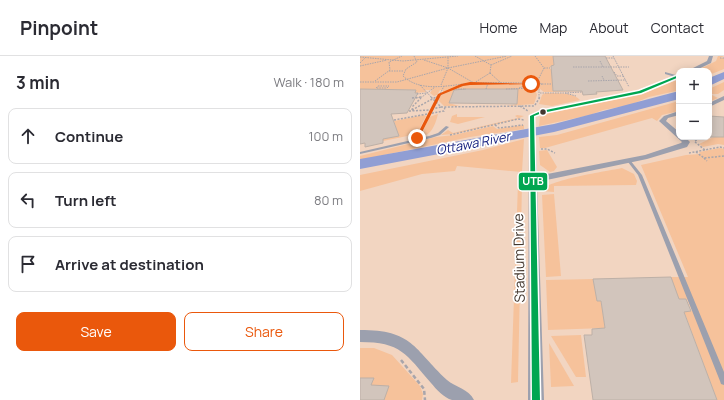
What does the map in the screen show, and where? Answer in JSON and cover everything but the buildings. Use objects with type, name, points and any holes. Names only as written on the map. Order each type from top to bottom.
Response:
[{"type":"street","points":[[696,68],[709,62],[711,56]]},
{"type":"street","points":[[530,116],[640,92],[676,77]]},
{"type":"street","points":[[712,103],[724,98]]},
{"type":"street","points":[[676,114],[666,117],[662,121],[676,133]]},
{"type":"street","name":"Stadium Drive","points":[[530,116],[532,143],[536,400]]},
{"type":"street","points":[[532,180],[646,158],[684,144],[686,142],[684,140]]},
{"type":"street","points":[[360,336],[378,336],[398,341],[414,353],[443,386],[466,400]]},
{"type":"lane","points":[[666,72],[676,75]]},
{"type":"lane","points":[[360,153],[436,135],[447,127]]},
{"type":"lane","points":[[629,161],[640,175],[724,381]]},
{"type":"path","points":[[391,60],[402,56]]},
{"type":"path","points":[[414,56],[416,60]]},
{"type":"path","points":[[423,59],[427,56]]},
{"type":"path","points":[[441,86],[448,68],[448,56]]},
{"type":"path","points":[[360,57],[388,60],[416,60],[458,56]]},
{"type":"path","points":[[475,56],[491,65]]},
{"type":"path","points":[[360,82],[386,82],[405,79],[448,68],[507,56]]},
{"type":"path","points":[[491,65],[512,56]]},
{"type":"path","points":[[535,56],[541,61],[544,68],[537,82]]},
{"type":"path","points":[[360,63],[366,57]]},
{"type":"path","points":[[606,58],[613,57],[632,91]]},
{"type":"path","points":[[423,59],[448,68],[474,83]]},
{"type":"path","points":[[360,66],[388,60]]},
{"type":"path","points":[[389,71],[391,65],[389,62],[391,60]]},
{"type":"path","points":[[405,79],[403,76],[405,71],[416,60]]},
{"type":"path","points":[[600,61],[603,67]]},
{"type":"path","points":[[490,73],[491,65]]},
{"type":"path","points":[[573,67],[628,67]]},
{"type":"path","points":[[544,68],[550,68]]},
{"type":"path","points":[[375,81],[389,71],[405,71]]},
{"type":"path","points":[[614,72],[617,76],[624,76]]},
{"type":"path","points":[[490,73],[502,83]]},
{"type":"path","points":[[474,83],[490,73]]},
{"type":"path","points":[[602,76],[604,80]]},
{"type":"path","points":[[405,79],[418,84],[436,86],[474,83],[502,83],[531,84],[538,87],[540,93],[535,106],[530,116],[523,120],[518,119],[447,135]]},
{"type":"path","points":[[588,81],[626,80]]},
{"type":"path","points":[[383,86],[389,86],[388,88],[376,88],[378,86],[383,86],[386,82]]},
{"type":"path","points":[[515,89],[537,82],[542,84],[552,84]]},
{"type":"path","points":[[486,89],[488,83]]},
{"type":"path","points":[[418,84],[428,92],[441,107]]},
{"type":"path","points":[[506,89],[538,87],[542,84]]},
{"type":"path","points":[[412,110],[439,95],[462,85]]},
{"type":"path","points":[[412,110],[413,106],[422,97],[436,86]]},
{"type":"path","points":[[419,134],[444,86]]},
{"type":"path","points":[[452,89],[466,89]]},
{"type":"path","points":[[417,94],[428,92]]},
{"type":"path","points":[[540,93],[582,92]]},
{"type":"path","points":[[566,93],[578,97]]},
{"type":"path","points":[[412,98],[422,97]]},
{"type":"path","points":[[506,106],[507,102]]},
{"type":"path","points":[[519,106],[530,116]]},
{"type":"path","points":[[409,110],[431,110],[441,107],[535,106]]},
{"type":"path","points":[[394,120],[445,111],[445,107]]},
{"type":"path","points":[[506,122],[509,126]]},
{"type":"path","points":[[495,125],[498,128],[523,124]]},
{"type":"path","points":[[696,140],[694,141],[705,150]]},
{"type":"path","points":[[547,149],[555,154]]},
{"type":"path","points":[[696,152],[707,161]]},
{"type":"path","points":[[704,158],[724,156]]},
{"type":"path","points":[[396,356],[422,386],[426,394],[425,400]]},
{"type":"shaded area","points":[[360,56],[724,56],[724,400],[360,400]]},
{"type":"shaded area","points":[[360,56],[553,56],[554,65],[550,67],[550,69],[555,70],[557,84],[552,84],[553,91],[582,92],[544,92],[540,89],[535,89],[537,95],[534,104],[507,106],[517,104],[518,89],[454,90],[449,103],[459,106],[444,106],[438,100],[441,95],[451,90],[443,92],[443,90],[440,90],[437,95],[434,96],[430,93],[432,90],[425,90],[426,92],[415,93],[416,90],[360,89]]},
{"type":"shaded area","points":[[718,56],[724,56],[720,58],[724,58],[724,69],[712,74],[712,68],[702,68],[716,61]]},
{"type":"shaded area","points":[[676,80],[676,91],[649,97],[630,105],[539,126],[540,117],[544,117],[541,116],[544,114],[642,94]]},
{"type":"shaded area","points":[[724,82],[724,90],[718,94],[712,94],[712,88]]},
{"type":"shaded area","points":[[545,93],[569,94],[580,100],[552,106],[539,104],[542,95]]},
{"type":"shaded area","points":[[712,95],[718,98],[712,101]]},
{"type":"shaded area","points":[[676,102],[676,112],[662,115],[657,121],[652,118],[545,148],[540,148],[539,137],[557,135]]},
{"type":"shaded area","points":[[438,114],[431,131],[428,134],[421,136],[429,117]]},
{"type":"shaded area","points":[[457,114],[457,117],[485,117],[458,124],[450,122],[452,116]]},
{"type":"shaded area","points":[[424,115],[426,116],[417,134],[383,141],[382,139],[399,136],[394,121]]},
{"type":"shaded area","points":[[515,116],[524,116],[517,119],[454,134],[441,135],[448,130],[453,133],[518,118]]},
{"type":"shaded area","points":[[524,125],[524,129],[470,137],[360,160],[360,156],[436,137],[454,135],[493,126],[497,129]]},
{"type":"shaded area","points":[[724,137],[724,145],[718,144],[703,147],[699,144],[708,140],[712,140],[712,138]]},
{"type":"shaded area","points":[[524,139],[522,172],[457,166],[455,171],[422,174],[360,191],[360,175],[483,150]]},
{"type":"shaded area","points":[[720,148],[724,149],[724,400],[717,400],[684,311],[692,311],[687,299],[679,299],[671,277],[688,277],[641,165],[686,155],[700,154],[699,152]]},
{"type":"shaded area","points":[[547,150],[557,167],[554,171],[550,172],[540,165],[539,151]]},
{"type":"shaded area","points":[[622,168],[634,174],[637,181],[636,185],[554,186],[554,192],[542,191],[554,183]]},
{"type":"shaded area","points":[[518,183],[522,183],[518,382],[511,383]]},
{"type":"shaded area","points":[[554,194],[561,276],[546,277],[542,195]]},
{"type":"shaded area","points":[[593,279],[597,301],[601,301],[605,328],[548,330],[546,280]]},
{"type":"shaded area","points":[[581,335],[586,377],[576,377],[551,336]]},
{"type":"shaded area","points":[[549,343],[574,386],[551,387]]},
{"type":"shaded area","points":[[360,348],[374,348],[392,355],[420,386],[423,394],[422,400],[384,400],[371,385],[373,378],[360,378]]},
{"type":"waterway","name":"Ottawa River","points":[[712,81],[724,75]]},
{"type":"waterway","name":"Ottawa River","points":[[360,164],[554,128],[612,114],[676,96]]},
{"type":"transit line","name":"UTB","points":[[536,400],[532,116],[541,112],[640,92],[676,77]]},
{"type":"route","points":[[417,138],[439,95],[462,85],[470,84],[531,84]]}]
